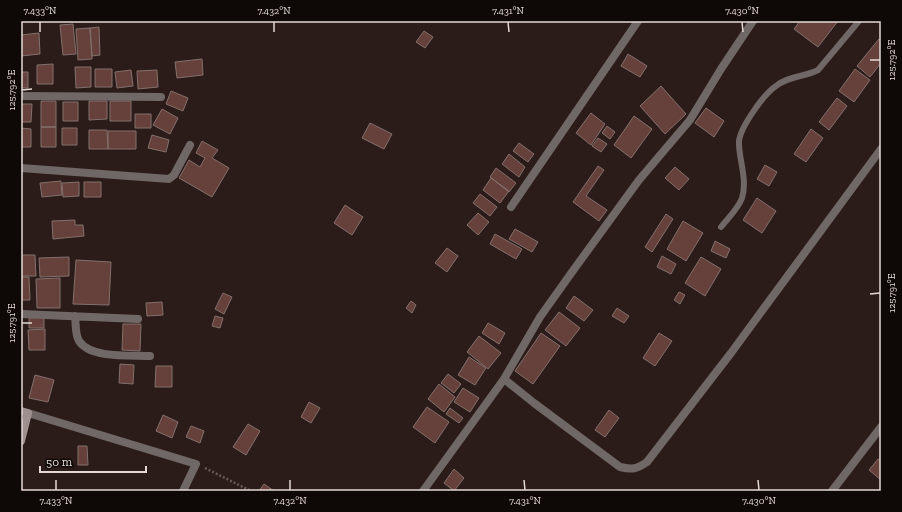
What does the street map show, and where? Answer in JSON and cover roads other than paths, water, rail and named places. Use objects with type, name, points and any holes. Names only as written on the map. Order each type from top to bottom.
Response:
[{"type":"street","points":[[511,208],[638,21]]},
{"type":"street","points":[[423,491],[504,379],[540,317],[639,180],[690,120],[721,68],[753,21]]},
{"type":"street","points":[[21,96],[161,97]]},
{"type":"street","points":[[21,168],[169,178],[174,175],[190,145]]},
{"type":"street","points":[[504,379],[620,467],[631,470],[639,468],[647,462],[731,353],[881,149]]},
{"type":"street","points":[[21,314],[138,319]]},
{"type":"street","points":[[75,316],[78,340],[86,347],[109,354],[150,356]]},
{"type":"street","points":[[21,441],[25,412],[196,464],[183,491]]},
{"type":"street","points":[[832,491],[881,427]]},
{"type":"lane","points":[[721,227],[736,209],[742,197],[744,178],[739,142],[742,130],[768,92],[785,80],[809,74],[818,70],[859,21]]}]
